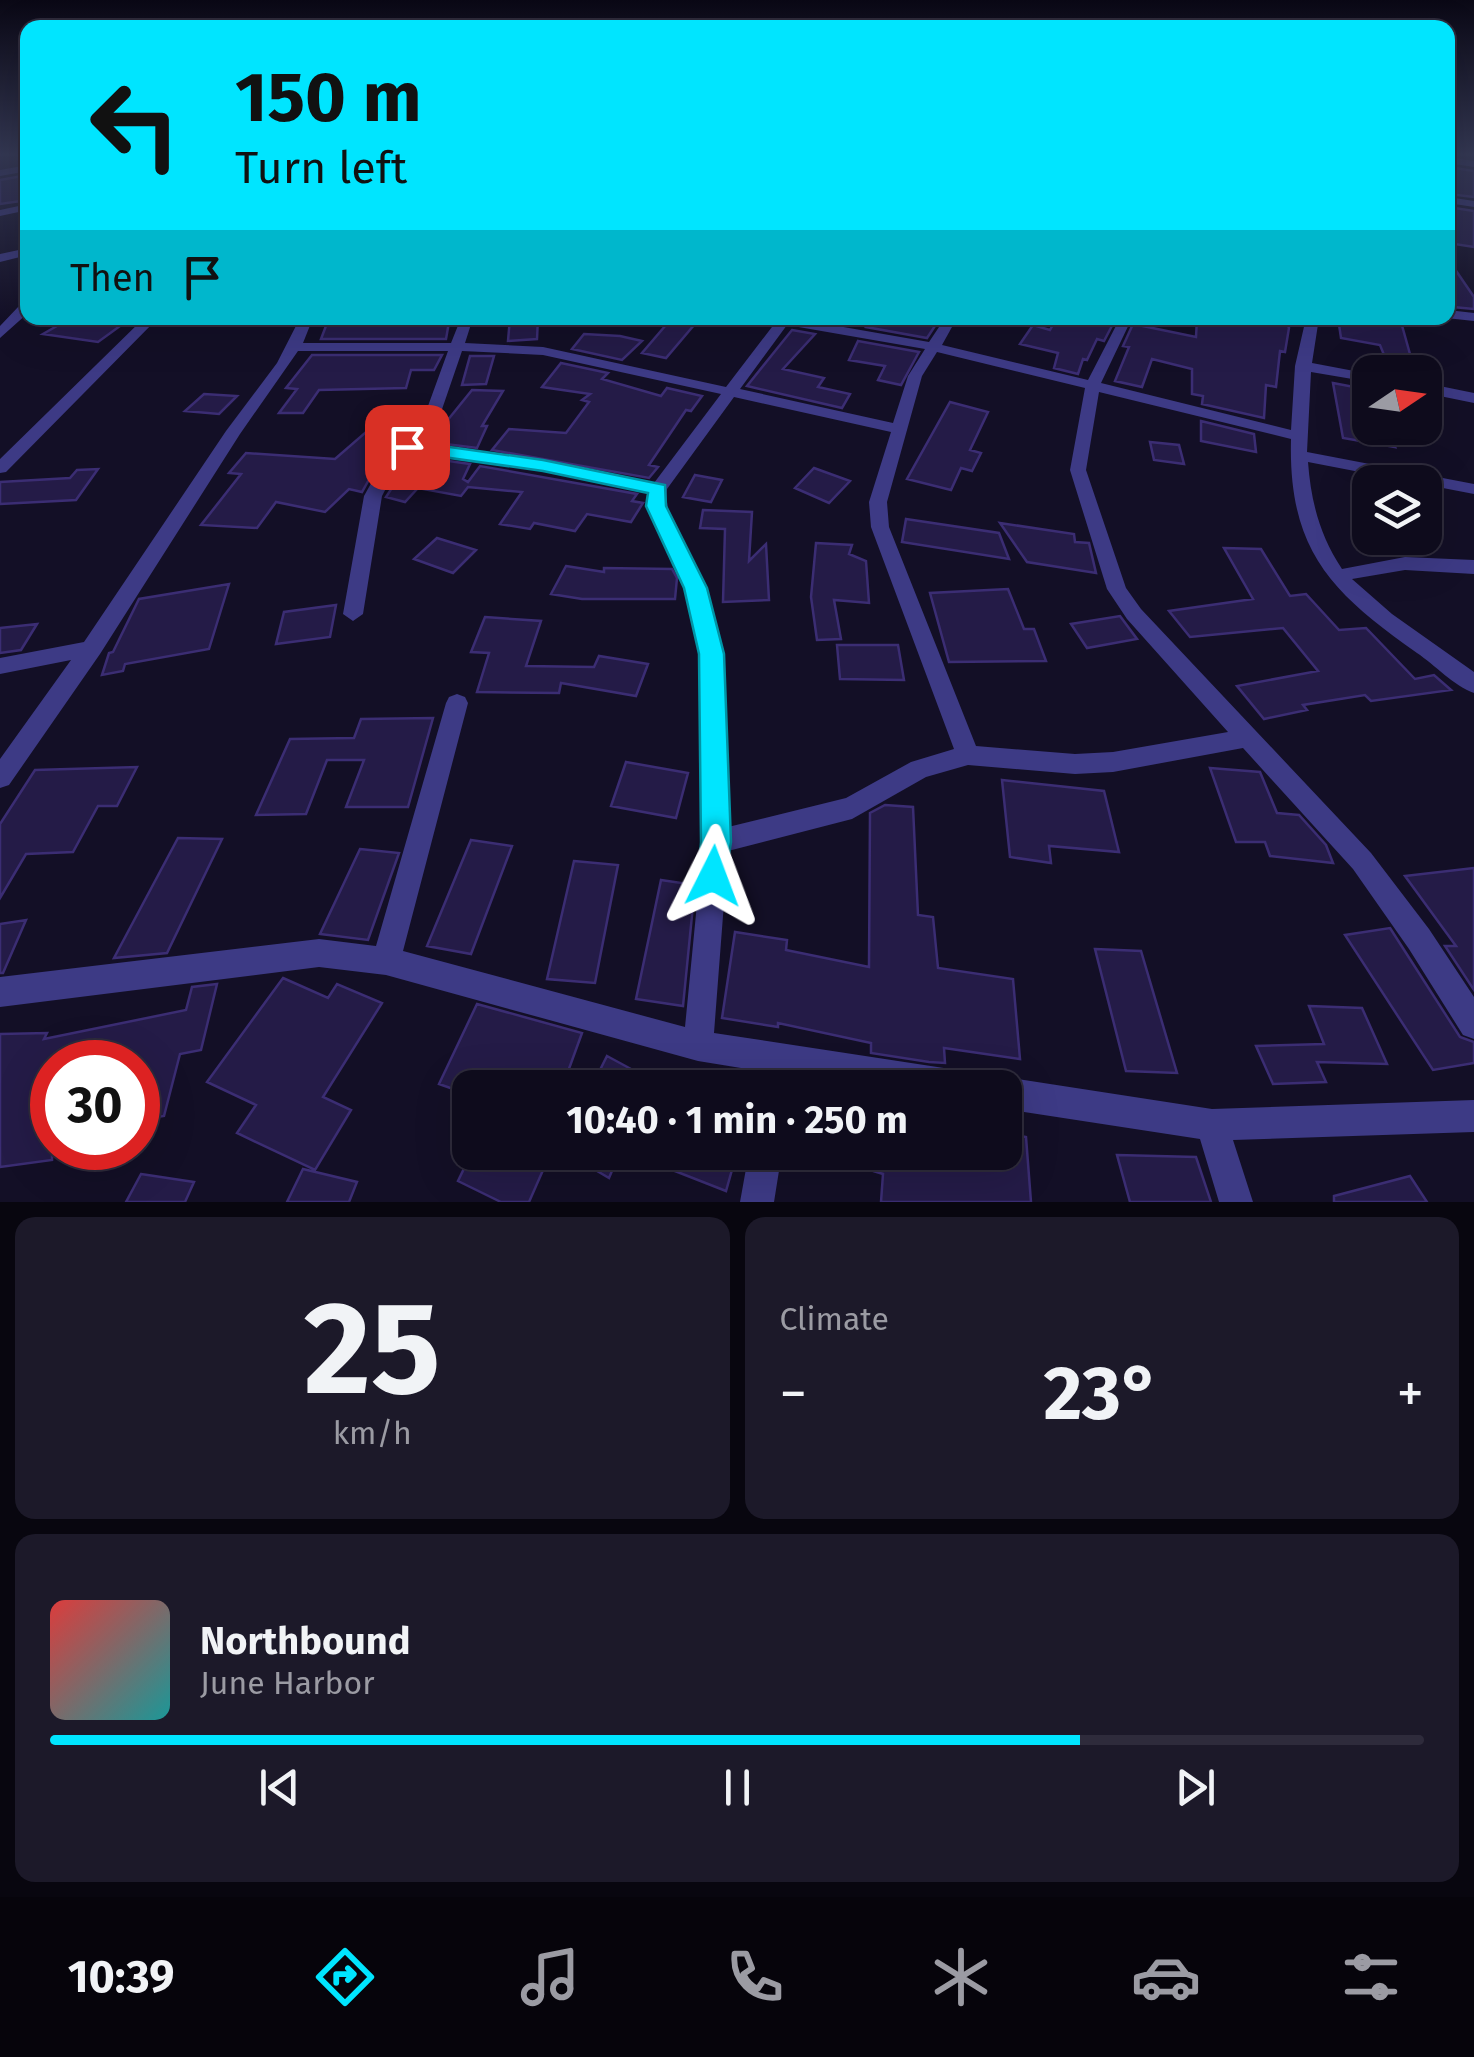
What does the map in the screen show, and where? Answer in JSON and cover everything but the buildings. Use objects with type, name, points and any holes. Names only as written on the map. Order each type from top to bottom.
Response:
[{"type":"street","points":[[0,334],[20,315]]},
{"type":"street","points":[[0,468],[144,325]]},
{"type":"street","points":[[0,778],[93,648],[260,392],[294,348],[303,325]]},
{"type":"street","points":[[353,614],[372,496],[430,418],[465,325]]},
{"type":"street","points":[[698,1046],[716,842],[712,654],[696,588],[656,506],[658,489],[774,325]]},
{"type":"street","points":[[817,325],[930,346],[1094,384],[1301,447],[1474,489]]},
{"type":"street","points":[[945,325],[915,376],[878,502],[880,527],[968,754]]},
{"type":"street","points":[[1123,325],[1094,384],[1078,470],[1117,589],[1134,614],[1362,861],[1420,939],[1474,1024]]},
{"type":"street","points":[[1311,325],[1302,366],[1301,496],[1317,546],[1337,576],[1392,624],[1474,684]]},
{"type":"street","points":[[294,348],[458,347],[557,354],[900,429]]},
{"type":"street","points":[[1302,366],[1352,375]]},
{"type":"street","points":[[1442,391],[1474,398]]},
{"type":"street","points":[[407,447],[558,468],[658,489]]},
{"type":"street","points":[[1337,576],[1376,564],[1416,562],[1474,568]]},
{"type":"street","points":[[0,666],[93,648]]},
{"type":"street","points":[[386,961],[457,703]]},
{"type":"street","points":[[716,842],[852,808],[918,769],[968,754],[1075,764],[1113,762],[1251,737]]},
{"type":"street","points":[[0,992],[318,953],[386,961],[698,1046],[772,1070]]},
{"type":"street","points":[[1022,1096],[1212,1125],[1474,1116]]},
{"type":"street","points":[[1212,1125],[1236,1202]]},
{"type":"street","points":[[756,1202],[762,1170]]},
{"type":"route","points":[[407,447],[543,466],[658,489],[656,506],[696,588],[712,654],[716,842],[713,876]]}]
